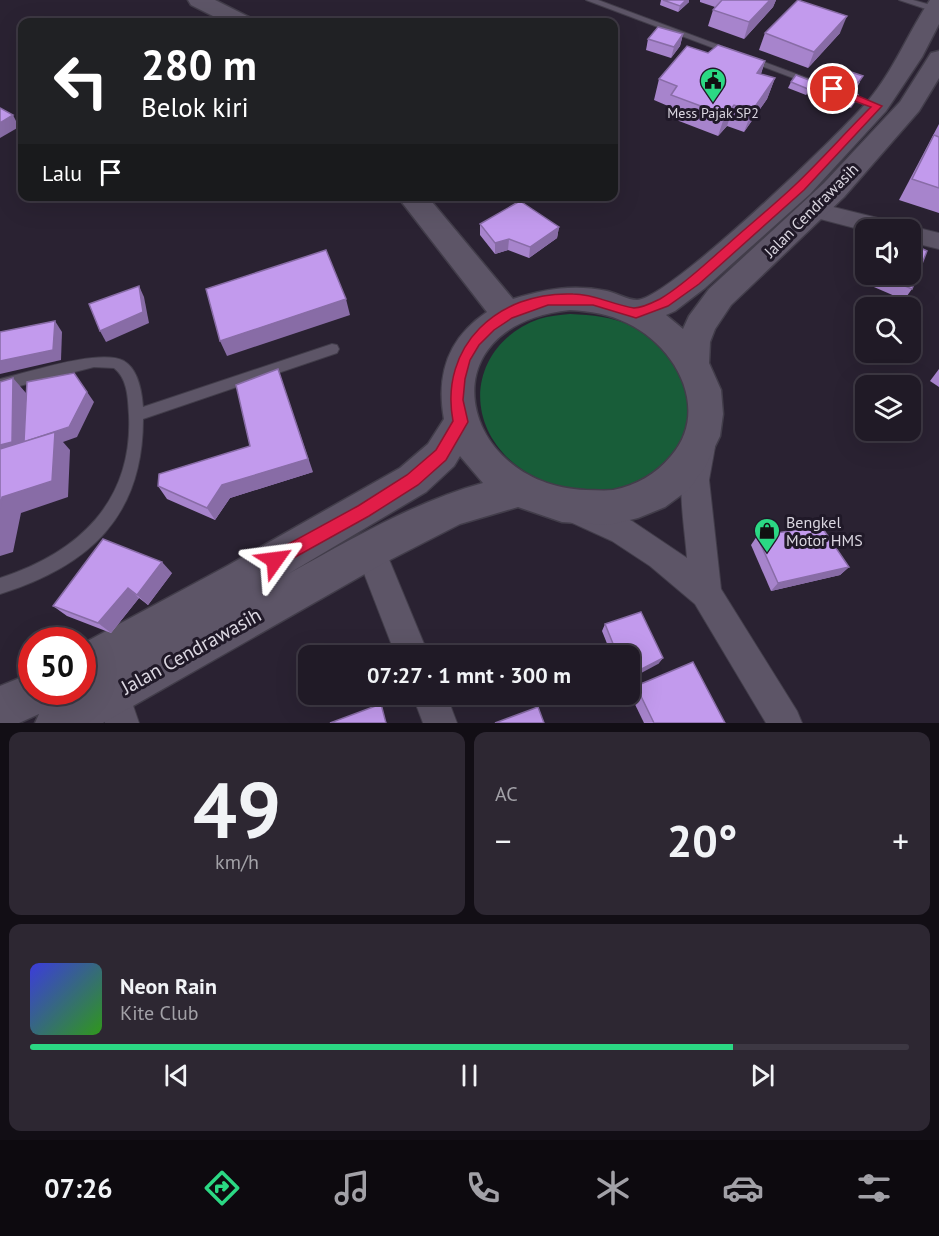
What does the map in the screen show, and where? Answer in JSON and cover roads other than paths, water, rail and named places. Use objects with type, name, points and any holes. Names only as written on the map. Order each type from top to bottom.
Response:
[{"type":"main road","points":[[199,0],[233,18]]},
{"type":"main road","name":"Jalan Cendrawasih","points":[[636,313],[664,303],[694,280],[800,187],[877,106],[910,57],[937,6]]},
{"type":"main road","name":"Jalan Cendrawasih","points":[[693,363],[694,342],[700,325],[720,297],[834,190],[910,106],[939,58]]},
{"type":"main road","points":[[415,201],[507,314]]},
{"type":"main road","name":"Jalan Cendrawasih","points":[[570,298],[593,300],[636,313],[672,338],[693,363],[704,389],[707,416],[701,443],[682,473],[651,496],[611,507],[567,506],[543,501],[520,490],[493,472],[473,448],[461,422],[456,400],[458,379],[464,359],[489,326],[507,314],[548,300],[570,298]]},
{"type":"main road","points":[[96,659],[363,511],[413,480],[441,455],[461,422]]},
{"type":"main road","name":"Jalan Cendrawasih","points":[[57,723],[118,708],[370,550],[452,509],[520,490]]},
{"type":"main road","points":[[0,709],[18,701]]},
{"type":"street","points":[[813,210],[855,220]]},
{"type":"street","points":[[921,237],[939,241]]},
{"type":"street","points":[[701,443],[695,480],[706,593]]},
{"type":"street","points":[[567,506],[621,531],[661,556],[706,593],[786,723]]},
{"type":"street","points":[[370,550],[409,645]]},
{"type":"street","points":[[433,705],[440,723]]},
{"type":"lane","points":[[590,0],[877,106]]},
{"type":"lane","points":[[903,0],[937,6]]},
{"type":"lane","points":[[137,415],[332,349]]},
{"type":"lane","points":[[0,385],[94,362],[110,362],[121,366],[130,374],[137,415],[136,457],[131,474],[120,498],[105,521],[83,545],[58,563],[27,578],[0,586]]},
{"type":"place","name":"Mess Pajak SP2","points":[[713,104]]},
{"type":"place","name":"Bengkel Motor HMS","points":[[767,554]]}]
